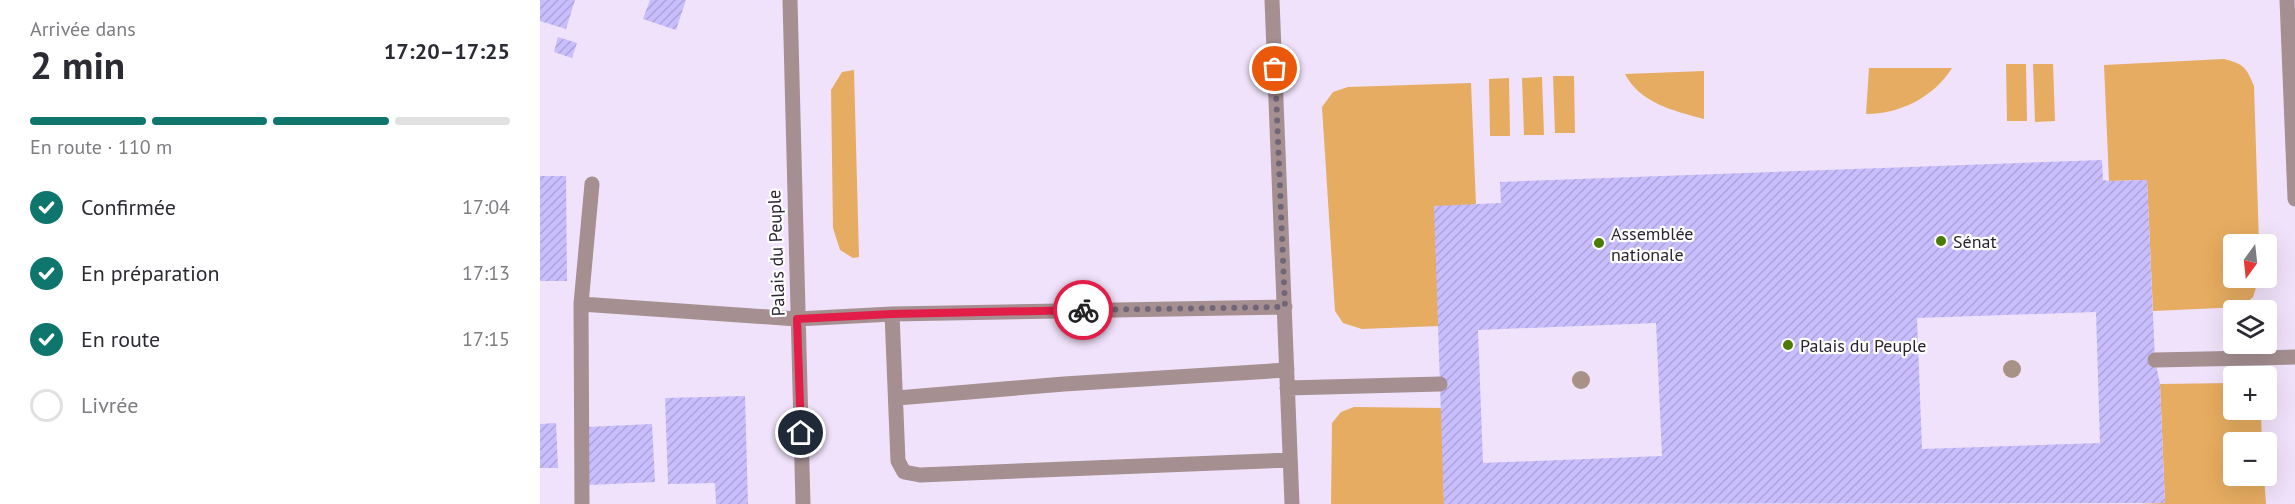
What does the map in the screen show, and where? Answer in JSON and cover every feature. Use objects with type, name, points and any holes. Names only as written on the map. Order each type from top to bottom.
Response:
[{"type":"street","points":[[1272,0],[1292,504]]},
{"type":"street","points":[[2287,0],[2295,199]]},
{"type":"street","name":"Palais du Peuple","points":[[788,1],[803,504]]},
{"type":"street","points":[[582,504],[582,304],[592,184]]},
{"type":"street","points":[[582,304],[797,319],[892,314],[1285,307]]},
{"type":"street","points":[[892,314],[898,461],[904,472],[920,475],[1290,460]]},
{"type":"street","points":[[2155,360],[2295,357]]},
{"type":"street","points":[[897,398],[1064,384],[1287,370]]},
{"type":"street","points":[[1287,388],[1440,384]]},
{"type":"shaded area","points":[[2224,59],[2244,67],[2249,74],[2254,86],[2259,234],[2223,234],[2223,288],[2256,288],[2250,300],[2223,300],[2223,308],[2153,311],[2147,180],[2109,181],[2104,65]]},
{"type":"shaded area","points":[[2006,64],[2026,64],[2027,121],[2007,121]]},
{"type":"shaded area","points":[[2033,64],[2053,64],[2055,121],[2035,122]]},
{"type":"shaded area","points":[[1869,68],[1952,68],[1936,87],[1915,102],[1891,111],[1866,114]]},
{"type":"shaded area","points":[[854,70],[859,257],[853,258],[840,250],[833,228],[831,90],[842,72]]},
{"type":"shaded area","points":[[1704,71],[1704,119],[1670,109],[1649,99],[1631,84],[1625,74]]},
{"type":"shaded area","points":[[1553,76],[1574,76],[1575,133],[1555,133]]},
{"type":"shaded area","points":[[1542,77],[1544,135],[1524,135],[1522,78]]},
{"type":"shaded area","points":[[1509,78],[1510,136],[1490,136],[1489,79]]},
{"type":"shaded area","points":[[1471,83],[1476,205],[1439,326],[1362,329],[1343,323],[1335,311],[1322,107],[1333,92],[1348,87]]},
{"type":"shaded area","points":[[2223,383],[2223,420],[2261,420],[2262,432],[2223,432],[2223,486],[2265,486],[2266,504],[2139,504],[2165,503],[2160,384]]},
{"type":"shaded area","points":[[1354,407],[1442,408],[1444,504],[1331,504],[1332,423],[1341,412]]},
{"type":"building","points":[[540,0],[575,0],[566,29],[540,21]]},
{"type":"building","points":[[650,0],[686,0],[676,30],[643,19]]},
{"type":"building","points":[[558,37],[577,43],[572,58],[554,52]]},
{"type":"building","name":"Palais du Peuple","points":[[2102,160],[2103,180],[2147,180],[2155,360],[2160,384],[2165,503],[1444,504],[1434,206],[1501,203],[1500,182]],"holes":[[[2096,312],[2100,443],[1922,449],[1917,318]],[[1656,323],[1662,456],[1483,463],[1478,330]]]},
{"type":"building","points":[[540,176],[566,176],[567,281],[540,281]]},
{"type":"building","points":[[745,396],[748,504],[716,504],[715,483],[668,484],[665,398]]},
{"type":"building","points":[[556,423],[558,468],[540,468],[540,424]]},
{"type":"building","points":[[652,424],[655,482],[589,485],[586,427]]},
{"type":"way so far","points":[[1083,310],[1285,307],[1275,69]]},
{"type":"place","name":"Sénat","points":[[1941,241]]},
{"type":"place","name":"Assemblée nationale","points":[[1599,243]]},
{"type":"place","name":"Palais du Peuple","points":[[1788,345]]},
{"type":"route","points":[[801,433],[797,319],[892,314],[1083,310]]}]
